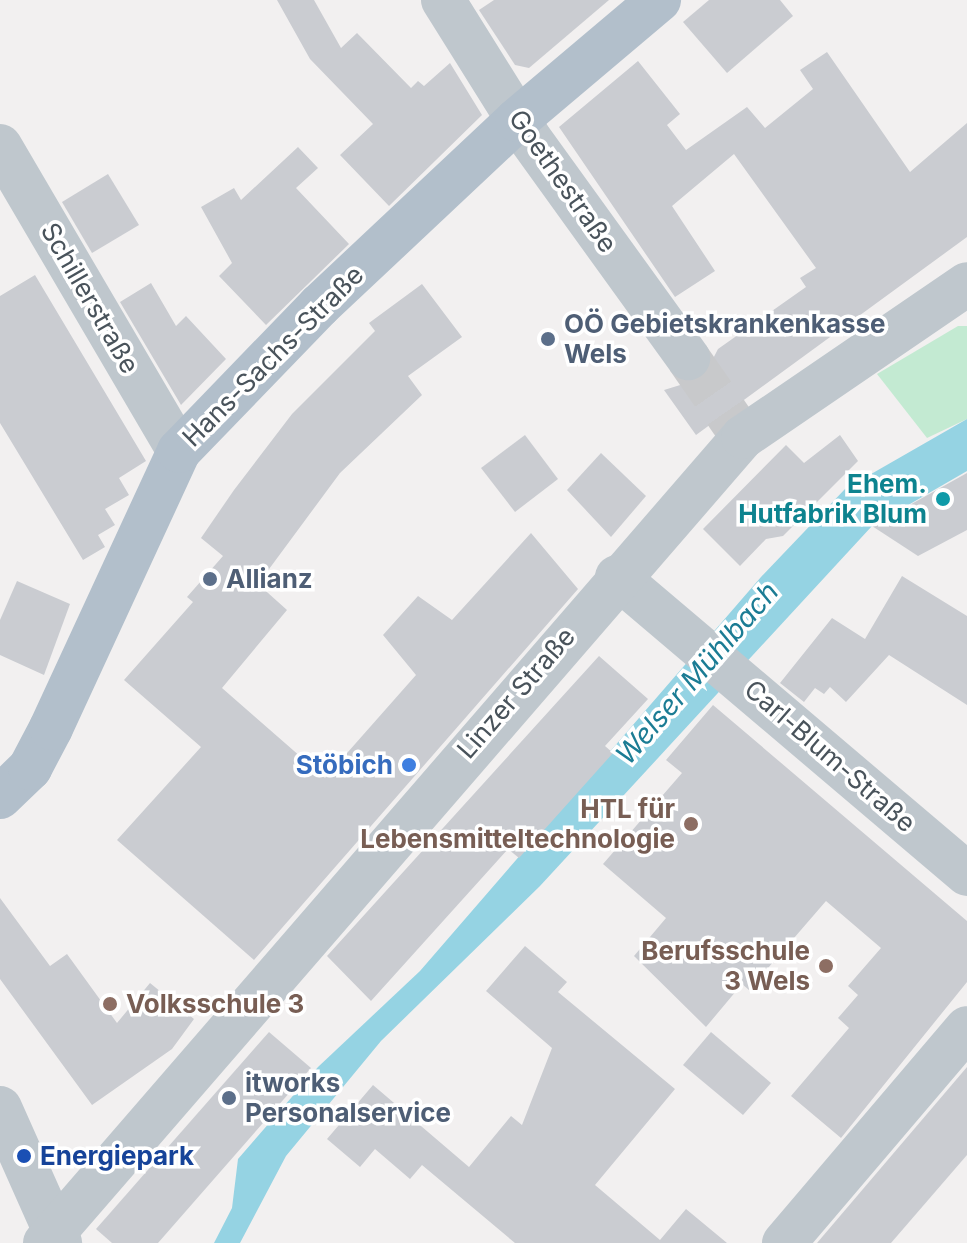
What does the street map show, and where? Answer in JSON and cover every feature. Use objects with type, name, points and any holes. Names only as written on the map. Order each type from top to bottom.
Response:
[{"type":"main road","name":"Hans-Sachs-Straße","points":[[0,797],[30,768],[51,728],[179,451],[246,376],[517,120],[659,0]]},
{"type":"street","name":"Goethestraße","points":[[443,0],[517,120],[688,358]]},
{"type":"street","name":"Schillerstraße","points":[[0,146],[179,451]]},
{"type":"street","name":"Linzer Straße","points":[[54,1240],[617,577],[743,437],[967,284]]},
{"type":"street","name":"Carl-Blum-Straße","points":[[617,577],[690,635],[967,874]]},
{"type":"street","points":[[784,1243],[967,1028]]},
{"type":"street","points":[[0,1108],[54,1240]]},
{"type":"green space","points":[[958,326],[967,326],[967,419],[927,438],[877,374]]},
{"type":"water","name":"Welser Mühlbach","points":[[967,419],[967,471],[872,526],[540,886],[381,1041],[286,1156],[240,1243],[214,1243],[232,1208],[238,1159],[318,1067],[420,971],[761,577],[845,489]]},
{"type":"building","points":[[277,0],[314,0],[341,48],[357,33],[411,88],[418,81],[424,86],[450,63],[482,115],[389,206],[340,155],[373,124],[310,59]]},
{"type":"building","points":[[494,0],[609,0],[529,68],[515,65],[479,10]]},
{"type":"building","points":[[709,0],[780,0],[793,16],[727,73],[683,22]]},
{"type":"building","points":[[827,52],[910,172],[967,123],[967,237],[696,435],[664,390],[703,378],[718,349],[806,287],[800,278],[816,268],[734,154],[672,206],[715,271],[675,297],[559,127],[638,61],[680,114],[667,125],[686,150],[747,107],[765,128],[813,89],[800,70]]},
{"type":"building","points":[[298,147],[318,168],[296,188],[349,244],[266,325],[219,276],[232,263],[201,207],[234,188],[241,200]]},
{"type":"building","points":[[108,174],[139,225],[92,253],[62,202]]},
{"type":"building","points":[[35,275],[146,461],[119,478],[129,495],[105,509],[115,525],[98,535],[105,547],[83,560],[0,423],[0,296]]},
{"type":"building","points":[[151,283],[176,326],[186,316],[226,359],[181,405],[120,302]]},
{"type":"building","points":[[422,284],[462,337],[408,376],[422,395],[340,473],[258,584],[287,610],[222,688],[325,778],[416,675],[383,635],[418,596],[452,620],[531,533],[578,589],[254,960],[117,840],[201,747],[124,680],[193,602],[187,597],[223,556],[201,538],[234,490],[292,414],[375,331],[369,323]]},
{"type":"building","points":[[525,435],[558,479],[515,512],[481,468]]},
{"type":"building","points":[[840,435],[858,461],[783,536],[766,539],[740,566],[703,529],[786,445],[804,463]]},
{"type":"building","points":[[601,453],[646,496],[611,537],[567,490]]},
{"type":"building","name":"Ehem. Hutfabrik Blum","points":[[967,473],[967,530],[918,556],[872,526]]},
{"type":"building","points":[[902,576],[967,616],[967,705],[889,655],[846,702],[830,687],[824,694],[815,688],[804,702],[780,683],[832,618],[865,639]]},
{"type":"building","points":[[17,581],[70,604],[44,675],[0,655],[0,620]]},
{"type":"building","points":[[599,656],[648,699],[605,746],[613,753],[519,858],[508,849],[371,1001],[327,956]]},
{"type":"building","name":"Berufsschule 3 Wels","points":[[713,705],[967,921],[967,982],[841,1138],[791,1096],[849,1028],[838,1018],[858,995],[848,986],[881,948],[826,901],[749,990],[742,984],[706,1027],[634,956],[666,918],[603,864],[682,773],[666,760]]},
{"type":"building","points":[[0,898],[50,966],[67,954],[117,1023],[150,983],[194,1019],[172,1049],[92,1105],[0,979]]},
{"type":"building","points":[[525,946],[567,982],[558,992],[675,1089],[595,1185],[660,1240],[686,1209],[727,1243],[515,1243],[422,1165],[410,1179],[375,1149],[360,1167],[327,1139],[373,1085],[469,1167],[511,1116],[522,1125],[552,1048],[486,991]]},
{"type":"building","points":[[269,1032],[311,1068],[158,1243],[112,1243],[96,1229]]},
{"type":"building","points":[[711,1032],[771,1083],[743,1115],[683,1065]]},
{"type":"building","points":[[967,1067],[967,1155],[891,1243],[817,1243]]},
{"type":"tunnel","points":[[688,358],[743,437]]},
{"type":"place","name":"OÖ Gebietskrankenkasse Wels","points":[[548,339]]},
{"type":"place","name":"Ehem. Hutfabrik Blum","points":[[943,499]]},
{"type":"place","name":"Allianz","points":[[210,579]]},
{"type":"place","name":"Stöbich","points":[[409,765]]},
{"type":"place","name":"HTL für Lebensmitteltechnologie","points":[[691,824]]},
{"type":"place","name":"Berufsschule 3 Wels","points":[[826,966]]},
{"type":"place","name":"Volksschule 3","points":[[110,1004]]},
{"type":"place","name":"itworks Personalservice","points":[[229,1098]]},
{"type":"place","name":"Energiepark","points":[[24,1156]]}]
